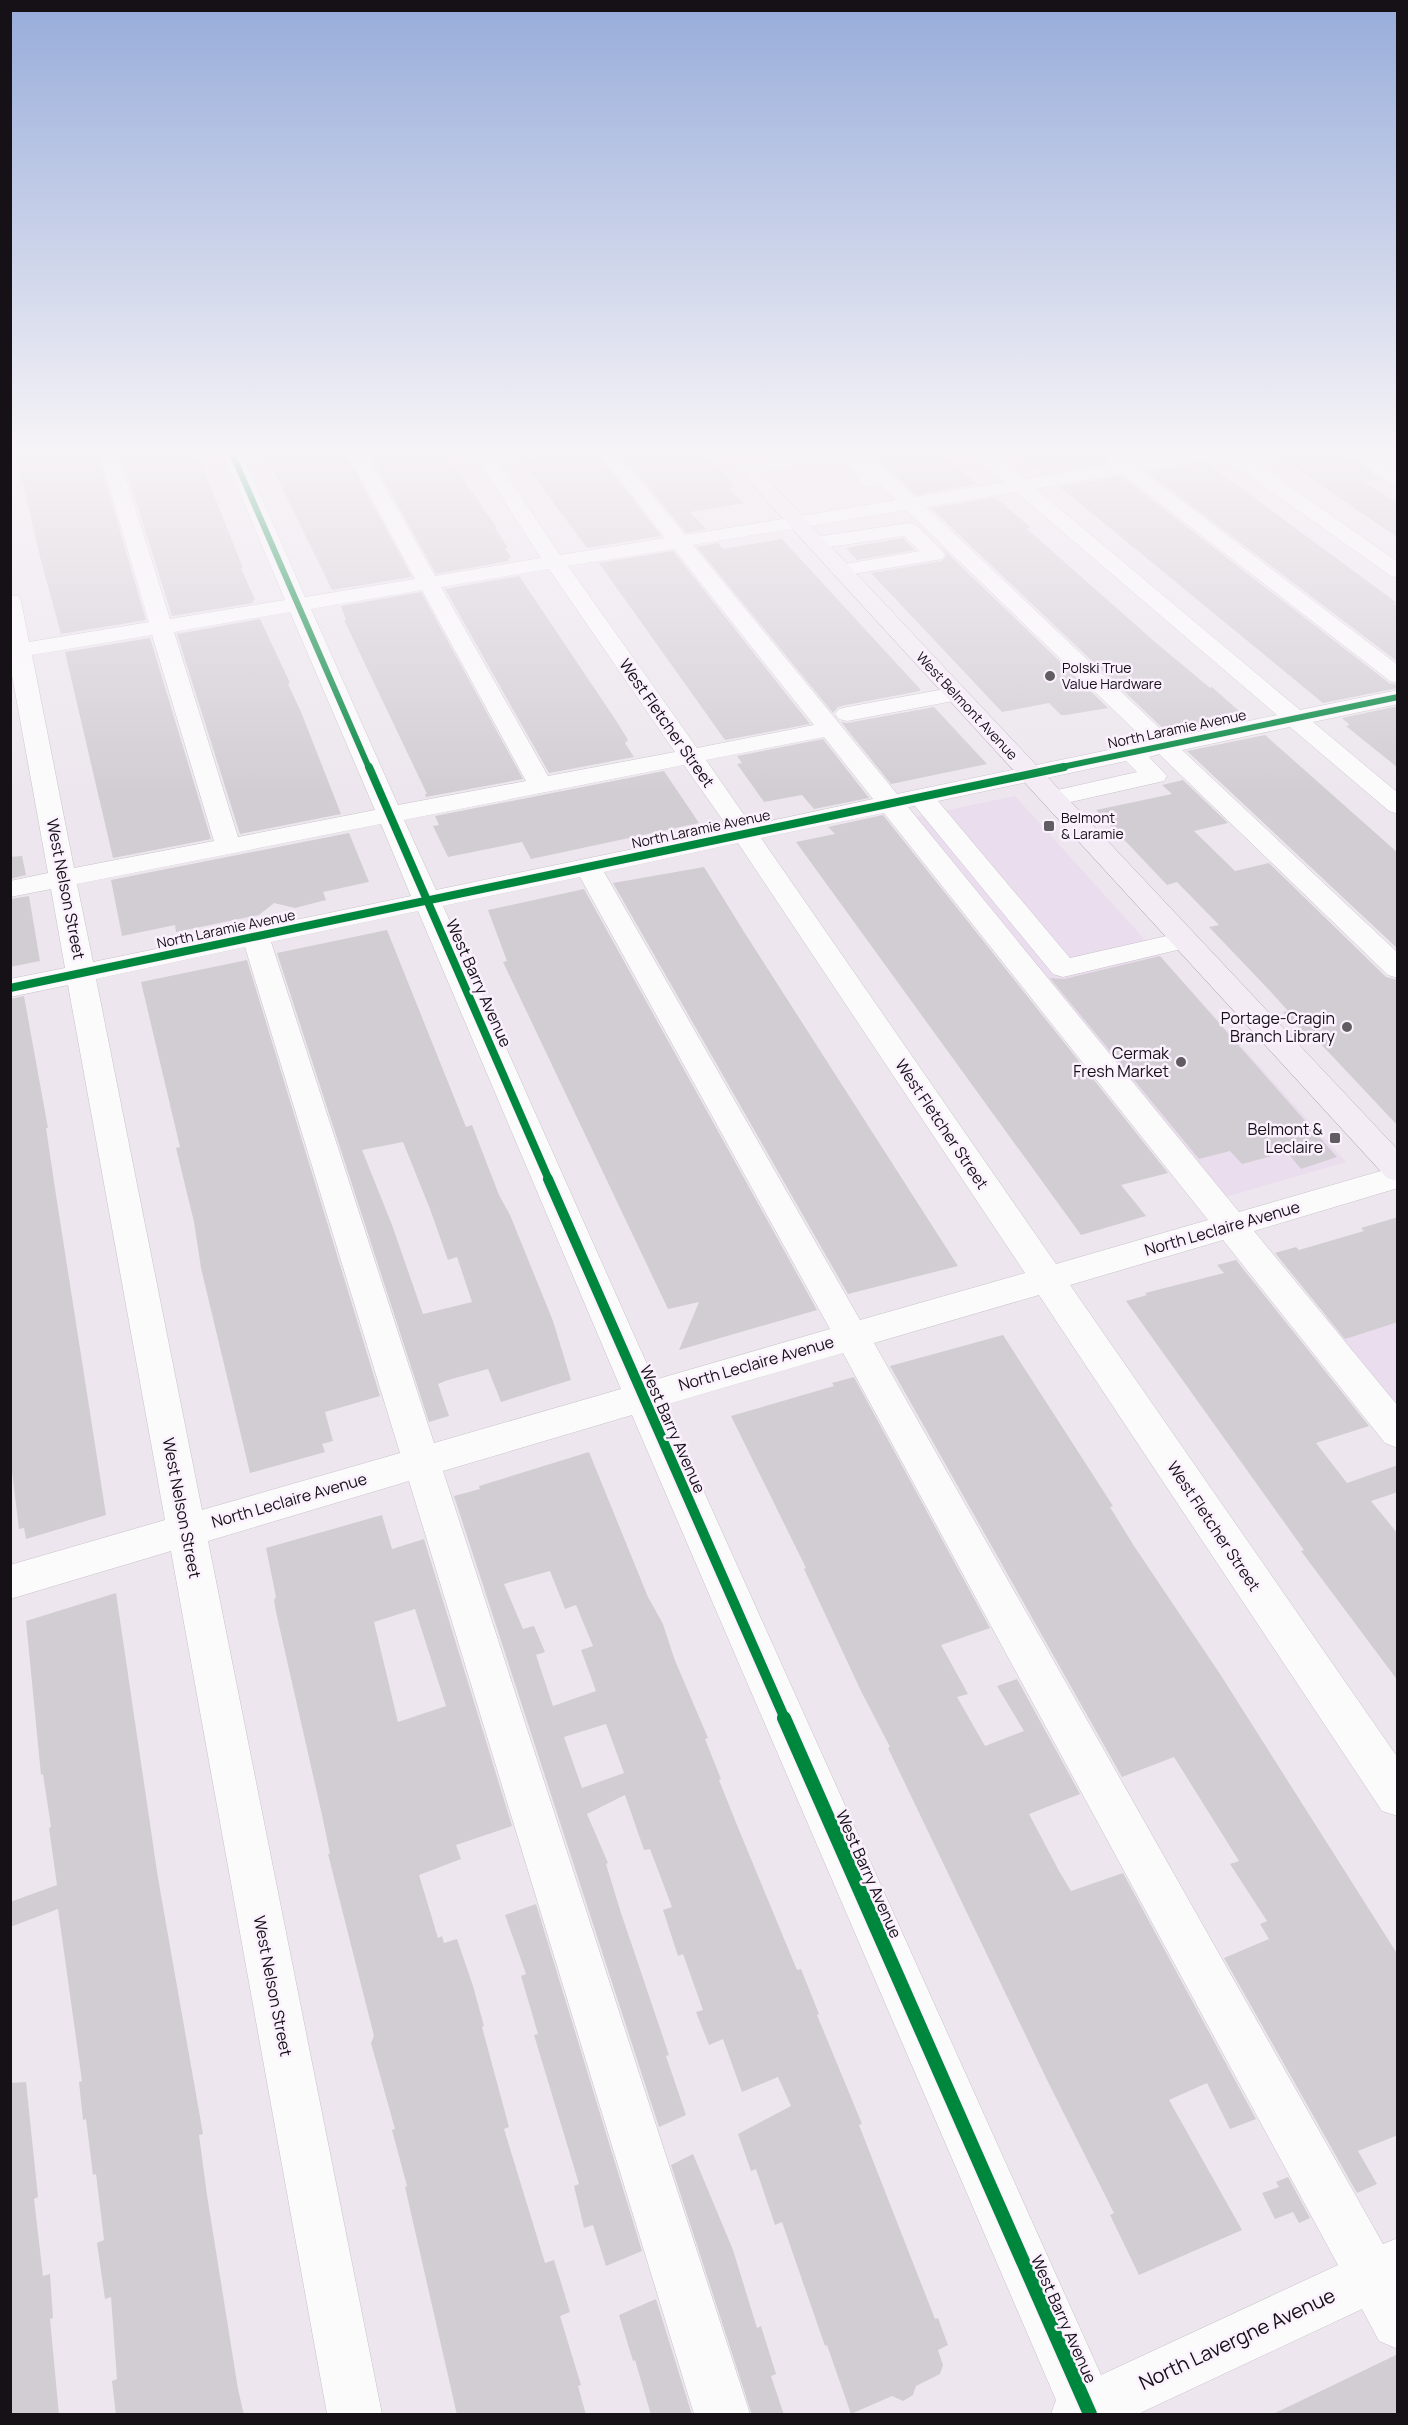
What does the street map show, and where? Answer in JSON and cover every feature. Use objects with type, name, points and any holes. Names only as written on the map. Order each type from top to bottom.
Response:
[{"type":"main road","name":"West Belmont Avenue","points":[[837,566],[1398,1170]]},
{"type":"street","points":[[143,566],[228,846]]},
{"type":"street","name":"West Barry Avenue","points":[[280,566],[1085,2413]]},
{"type":"street","points":[[420,566],[540,784]]},
{"type":"street","points":[[15,652],[530,566]]},
{"type":"street","name":"West Fletcher Street","points":[[558,566],[745,834],[1398,1796]]},
{"type":"street","points":[[700,566],[838,721],[890,804],[1398,1433]]},
{"type":"street","points":[[841,570],[865,566]]},
{"type":"street","points":[[976,566],[1398,969]]},
{"type":"street","points":[[1115,566],[1398,806]]},
{"type":"street","points":[[1254,566],[1398,676]]},
{"type":"street","name":"West Nelson Street","points":[[10,602],[15,652],[64,879],[354,2415]]},
{"type":"street","points":[[10,889],[690,755],[956,694]]},
{"type":"street","name":"North Laramie Avenue","points":[[10,988],[1398,697]]},
{"type":"street","points":[[1053,798],[1155,776],[1131,753]]},
{"type":"street","points":[[1082,763],[1105,787]]},
{"type":"street","points":[[921,797],[1063,968],[1185,940]]},
{"type":"street","points":[[588,867],[851,1335],[1385,2270],[1398,2322]]},
{"type":"street","points":[[256,937],[722,2415]]},
{"type":"street","name":"North Leclaire Avenue","points":[[10,1582],[1398,1177]]},
{"type":"street","name":"North Lavergne Avenue","points":[[1085,2413],[1385,2270]]},
{"type":"shaded area","points":[[1015,796],[1346,1162],[1218,1199],[910,818]]},
{"type":"shaded area","points":[[1397,1296],[1397,1423],[1314,1321]]},
{"type":"building","points":[[42,566],[130,566],[146,620],[61,634]]},
{"type":"building","points":[[156,566],[242,566],[241,568],[255,600],[252,601],[253,603],[172,616]]},
{"type":"building","points":[[320,566],[406,566],[412,577],[332,590]]},
{"type":"building","points":[[432,566],[480,566],[436,574]]},
{"type":"building","points":[[601,566],[685,566],[810,724],[725,740]]},
{"type":"building","points":[[713,566],[807,566],[920,689],[920,691],[838,707],[833,713]]},
{"type":"building","points":[[911,566],[961,566],[1108,708],[1061,715],[1049,703],[1002,712],[871,573]]},
{"type":"building","points":[[992,566],[1069,566],[1155,642],[1248,719],[1171,736]]},
{"type":"building","points":[[1156,566],[1238,566],[1389,683],[1398,685],[1398,688],[1323,703]]},
{"type":"building","points":[[1271,566],[1347,566],[1397,603],[1393,603],[1398,607],[1398,662]]},
{"type":"building","points":[[519,576],[617,722],[628,740],[625,743],[634,757],[549,773],[445,589]]},
{"type":"building","points":[[421,592],[523,779],[426,797],[425,794],[427,794],[344,620],[346,620],[341,606]]},
{"type":"building","points":[[260,619],[290,683],[288,684],[341,814],[240,834],[177,634]]},
{"type":"building","points":[[150,638],[211,839],[113,858],[65,652]]},
{"type":"building","points":[[1398,706],[1398,768],[1346,726],[1350,725],[1342,718]]},
{"type":"building","points":[[934,707],[987,764],[891,784],[841,722],[847,723]]},
{"type":"building","points":[[1265,735],[1398,853],[1398,949],[1187,751]]},
{"type":"building","points":[[823,739],[869,798],[814,809],[802,795],[764,802],[737,764],[742,763],[737,756]]},
{"type":"building","points":[[664,771],[699,823],[531,859],[522,842],[448,857],[433,826],[439,825],[435,816]]},
{"type":"building","points":[[1183,780],[1228,823],[1194,831],[1235,871],[1269,863],[1386,977],[1398,980],[1398,1126],[1318,1041],[1312,1042],[1283,1012],[1288,1011],[1209,927],[1219,925],[1177,882],[1167,885],[1096,810],[1172,794],[1162,785]]},
{"type":"building","points":[[883,815],[1168,1173],[1121,1185],[1146,1216],[1081,1235],[796,842],[835,834],[828,827]]},
{"type":"building","points":[[349,833],[369,882],[323,892],[326,900],[295,908],[274,903],[259,915],[176,932],[175,925],[122,936],[111,880]]},
{"type":"building","points":[[22,856],[26,875],[10,879],[10,857]]},
{"type":"building","points":[[704,867],[958,1266],[848,1294],[613,883]]},
{"type":"building","points":[[584,889],[817,1310],[679,1350],[699,1302],[668,1309],[503,962],[507,961],[488,910]]},
{"type":"building","points":[[29,896],[40,961],[10,967],[10,899]]},
{"type":"building","points":[[387,930],[466,1127],[472,1125],[499,1195],[510,1215],[553,1321],[571,1380],[501,1402],[488,1369],[448,1380],[438,1384],[449,1416],[429,1422],[277,953]],"holes":[[[403,1142],[448,1260],[457,1257],[472,1302],[423,1314],[392,1225],[362,1150]]]},
{"type":"building","name":"Cermak Fresh Market","points":[[1160,956],[1337,1157],[1301,1169],[1287,1152],[1242,1164],[1230,1151],[1199,1159],[1050,978],[1064,979]]},
{"type":"building","points":[[247,960],[380,1396],[325,1412],[333,1441],[322,1444],[325,1452],[250,1473],[201,1268],[194,1222],[176,1148],[180,1147],[141,982]]},
{"type":"building","points":[[24,996],[48,1128],[46,1128],[56,1195],[106,1515],[26,1539],[24,1528],[19,1529],[10,1455],[10,999]]},
{"type":"building","points":[[1398,1217],[1398,1322],[1345,1339],[1275,1253],[1296,1247],[1299,1250],[1364,1231],[1361,1228]]},
{"type":"building","points":[[1236,1260],[1369,1426],[1316,1443],[1347,1483],[1398,1465],[1398,1492],[1371,1501],[1398,1534],[1398,1681],[1301,1551],[1304,1550],[1126,1301],[1147,1295],[1145,1293],[1224,1273],[1217,1265]]},
{"type":"building","points":[[1003,1335],[1113,1506],[1110,1507],[1134,1546],[1220,1674],[1398,1955],[1398,2135],[1358,2151],[1377,2184],[1357,2193],[1224,1958],[1269,1939],[1260,1924],[1267,1921],[1230,1864],[1239,1861],[1174,1757],[1122,1777],[890,1366]]},
{"type":"building","points":[[854,1377],[990,1628],[941,1645],[968,1694],[957,1697],[985,1746],[1024,1731],[997,1686],[1017,1679],[1080,1794],[1029,1814],[1059,1871],[1071,1891],[1123,1873],[1256,2119],[1230,2129],[1207,2083],[1169,2100],[1242,2230],[1139,2275],[1110,2215],[1114,2213],[1047,2080],[888,1748],[890,1747],[861,1691],[804,1569],[806,1568],[731,1416],[834,1386],[832,1383]]},
{"type":"building","points":[[589,1452],[648,1597],[663,1624],[674,1658],[708,1738],[705,1739],[721,1779],[719,1780],[797,1970],[801,1969],[819,2014],[817,2015],[862,2124],[859,2125],[935,2319],[938,2318],[948,2345],[938,2350],[943,2365],[940,2374],[916,2386],[913,2395],[903,2401],[892,2396],[851,2414],[782,2222],[775,2225],[756,2169],[751,2171],[738,2134],[791,2106],[778,2077],[742,2092],[723,2039],[709,2045],[696,2012],[703,2010],[683,1954],[678,1956],[663,1910],[672,1907],[650,1849],[644,1850],[625,1795],[587,1814],[608,1863],[606,1864],[620,1910],[669,2055],[666,2056],[686,2115],[659,2127],[454,1496],[480,1489],[479,1486]],"holes":[[[550,1571],[565,1609],[576,1605],[593,1646],[581,1650],[596,1691],[553,1706],[536,1655],[545,1652],[534,1626],[523,1629],[504,1584]],[[606,1724],[624,1773],[582,1788],[564,1737]]]},
{"type":"building","points":[[382,1515],[392,1549],[424,1539],[512,1826],[456,1845],[461,1859],[419,1875],[438,1938],[442,1936],[444,1943],[457,1939],[473,1986],[509,2127],[504,2129],[545,2263],[554,2260],[570,2312],[560,2316],[581,2385],[578,2386],[586,2415],[457,2415],[405,2187],[407,2186],[392,2130],[395,2129],[371,2043],[374,2036],[328,1854],[330,1854],[322,1815],[276,1612],[274,1600],[276,1597],[266,1548]],"holes":[[[415,1609],[446,1706],[398,1722],[374,1622]]]},
{"type":"building","points":[[116,1593],[158,1878],[203,2134],[199,2135],[207,2195],[244,2415],[116,2415],[112,2381],[117,2379],[111,2297],[105,2299],[97,2243],[104,2240],[96,2174],[93,2175],[86,2119],[83,2120],[79,2082],[82,2081],[58,1909],[10,1927],[10,1902],[57,1885],[49,1828],[51,1827],[43,1774],[41,1775],[26,1621]]},
{"type":"building","points":[[536,1904],[642,2251],[606,2266],[593,2225],[584,2228],[574,2186],[579,2184],[534,2035],[538,2034],[521,1976],[526,1974],[505,1915]]},
{"type":"building","points":[[26,2082],[38,2197],[34,2199],[43,2276],[50,2274],[53,2318],[50,2319],[59,2415],[10,2415],[10,2083]]},
{"type":"building","points":[[693,2154],[733,2250],[757,2328],[761,2326],[776,2374],[771,2376],[784,2415],[752,2415],[671,2165]]},
{"type":"building","points":[[1288,2177],[1310,2218],[1299,2223],[1293,2212],[1275,2219],[1262,2193],[1279,2187],[1276,2182]]},
{"type":"building","points":[[656,2299],[692,2415],[651,2415],[635,2360],[633,2361],[619,2315]]},
{"type":"building","points":[[1398,2354],[1398,2415],[1271,2415]]},
{"type":"cycle path","points":[[281,566],[656,1427],[1090,2414]]},
{"type":"cycle path","points":[[10,988],[1398,697]]},
{"type":"place","name":"Polski True Value Hardware","points":[[1050,676]]},
{"type":"place","name":"Belmont & Laramie","points":[[1049,826]]},
{"type":"place","name":"Portage-Cragin Branch Library","points":[[1347,1027]]},
{"type":"place","name":"Cermak Fresh Market","points":[[1181,1062]]},
{"type":"place","name":"Belmont & Leclaire","points":[[1335,1138]]}]
